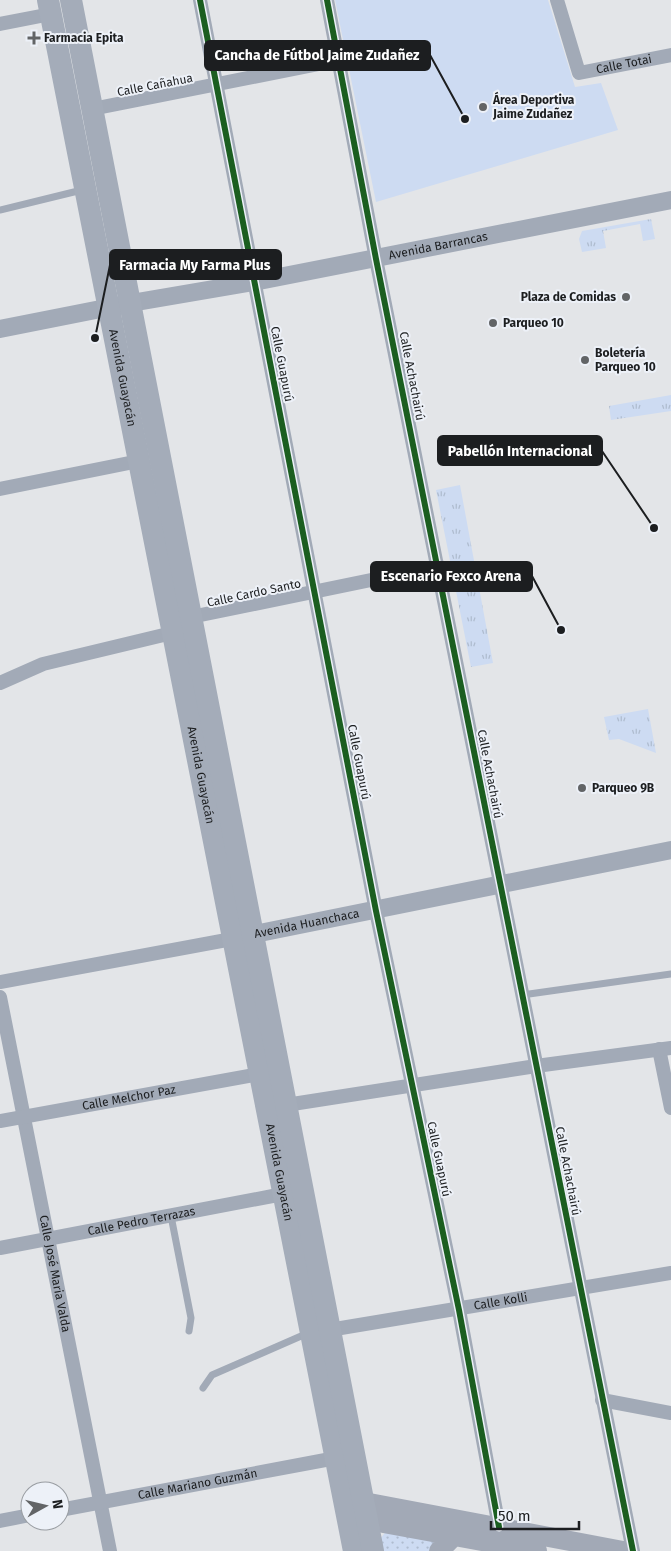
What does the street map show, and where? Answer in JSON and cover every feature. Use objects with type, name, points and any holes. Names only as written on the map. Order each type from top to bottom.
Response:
[{"type":"main road","name":"Avenida Guayacán","points":[[71,0],[191,617],[242,937],[259,1074],[283,1194],[320,1332],[356,1513],[354,1551]]},
{"type":"main road","name":"Avenida Guayacán","points":[[49,7],[172,633],[242,937],[286,1105],[320,1332],[336,1458],[356,1513],[373,1551]]},
{"type":"main road","points":[[356,1513],[499,1527],[623,1551]]},
{"type":"main road","points":[[356,1513],[537,1551]]},
{"type":"main road","points":[[439,1551],[455,1535]]},
{"type":"street","name":"Calle Guapurú","points":[[200,0],[376,911],[459,1310],[499,1527]]},
{"type":"street","name":"Calle Achachairú","points":[[327,0],[376,258],[633,1551]]},
{"type":"street","name":"Calle Totai","points":[[557,0],[579,74],[671,55]]},
{"type":"street","points":[[0,24],[49,7]]},
{"type":"street","name":"Calle Cañahua","points":[[92,109],[339,60]]},
{"type":"street","name":"Avenida Barrancas","points":[[0,329],[109,307],[254,282],[671,200]]},
{"type":"street","points":[[0,489],[139,462]]},
{"type":"street","name":"Calle Cardo Santo","points":[[191,617],[438,566]]},
{"type":"street","points":[[0,683],[43,664],[172,633]]},
{"type":"street","name":"Avenida Huanchaca","points":[[0,982],[376,911],[671,850]]},
{"type":"street","name":"Calle José Maria Valda","points":[[0,997],[110,1551]]},
{"type":"street","points":[[286,1105],[536,1066],[665,1049],[671,1108]]},
{"type":"street","name":"Calle Melchor Paz","points":[[0,1121],[259,1074]]},
{"type":"street","name":"Calle Pedro Terrazas","points":[[0,1248],[283,1194]]},
{"type":"street","name":"Calle Kolli","points":[[320,1332],[671,1274]]},
{"type":"street","points":[[602,1400],[671,1413]]},
{"type":"street","name":"Calle Mariano Guzmán","points":[[70,1508],[336,1458]]},
{"type":"street","points":[[0,1521],[20,1517]]},
{"type":"lane","points":[[0,210],[86,189]]},
{"type":"lane","points":[[522,995],[671,974]]},
{"type":"lane","points":[[171,1216],[191,1318],[188,1331]]},
{"type":"lane","points":[[203,1388],[212,1375],[297,1336],[320,1332]]},
{"type":"green space","name":"Área Deportiva Jaime Zudañez","points":[[335,0],[548,0],[575,87],[601,83],[618,130],[376,202]]},
{"type":"green space","points":[[651,219],[655,239],[643,241],[640,224],[603,231],[606,248],[582,252],[579,239],[582,231]]},
{"type":"green space","points":[[671,395],[671,411],[611,420],[609,406]]},
{"type":"green space","points":[[460,485],[493,663],[471,667],[436,490]]},
{"type":"green space","points":[[648,709],[656,753],[619,739],[609,740],[604,717]]},
{"type":"green space","points":[[388,1529],[438,1541],[429,1551],[383,1551],[380,1539]]},
{"type":"cycle path","points":[[200,0],[376,911],[459,1310],[499,1527]]},
{"type":"cycle path","points":[[327,0],[376,259],[633,1551]]},
{"type":"place","name":"Farmacia Epita","points":[[34,38]]},
{"type":"place","name":"Área Deportiva Jaime Zudañez","points":[[483,107]]},
{"type":"place","name":"Cancha de Fútbol Jaime Zudañez","points":[[465,119]]},
{"type":"place","name":"Plaza de Comidas","points":[[626,297]]},
{"type":"place","name":"Parqueo 10","points":[[493,323]]},
{"type":"place","name":"Farmacia My Farma Plus","points":[[95,338]]},
{"type":"place","name":"Boletería Parqueo 10","points":[[585,360]]},
{"type":"place","name":"Pabellón Internacional","points":[[654,528]]},
{"type":"place","name":"Escenario Fexco Arena","points":[[561,630]]},
{"type":"place","name":"Parqueo 9B","points":[[582,788]]}]
